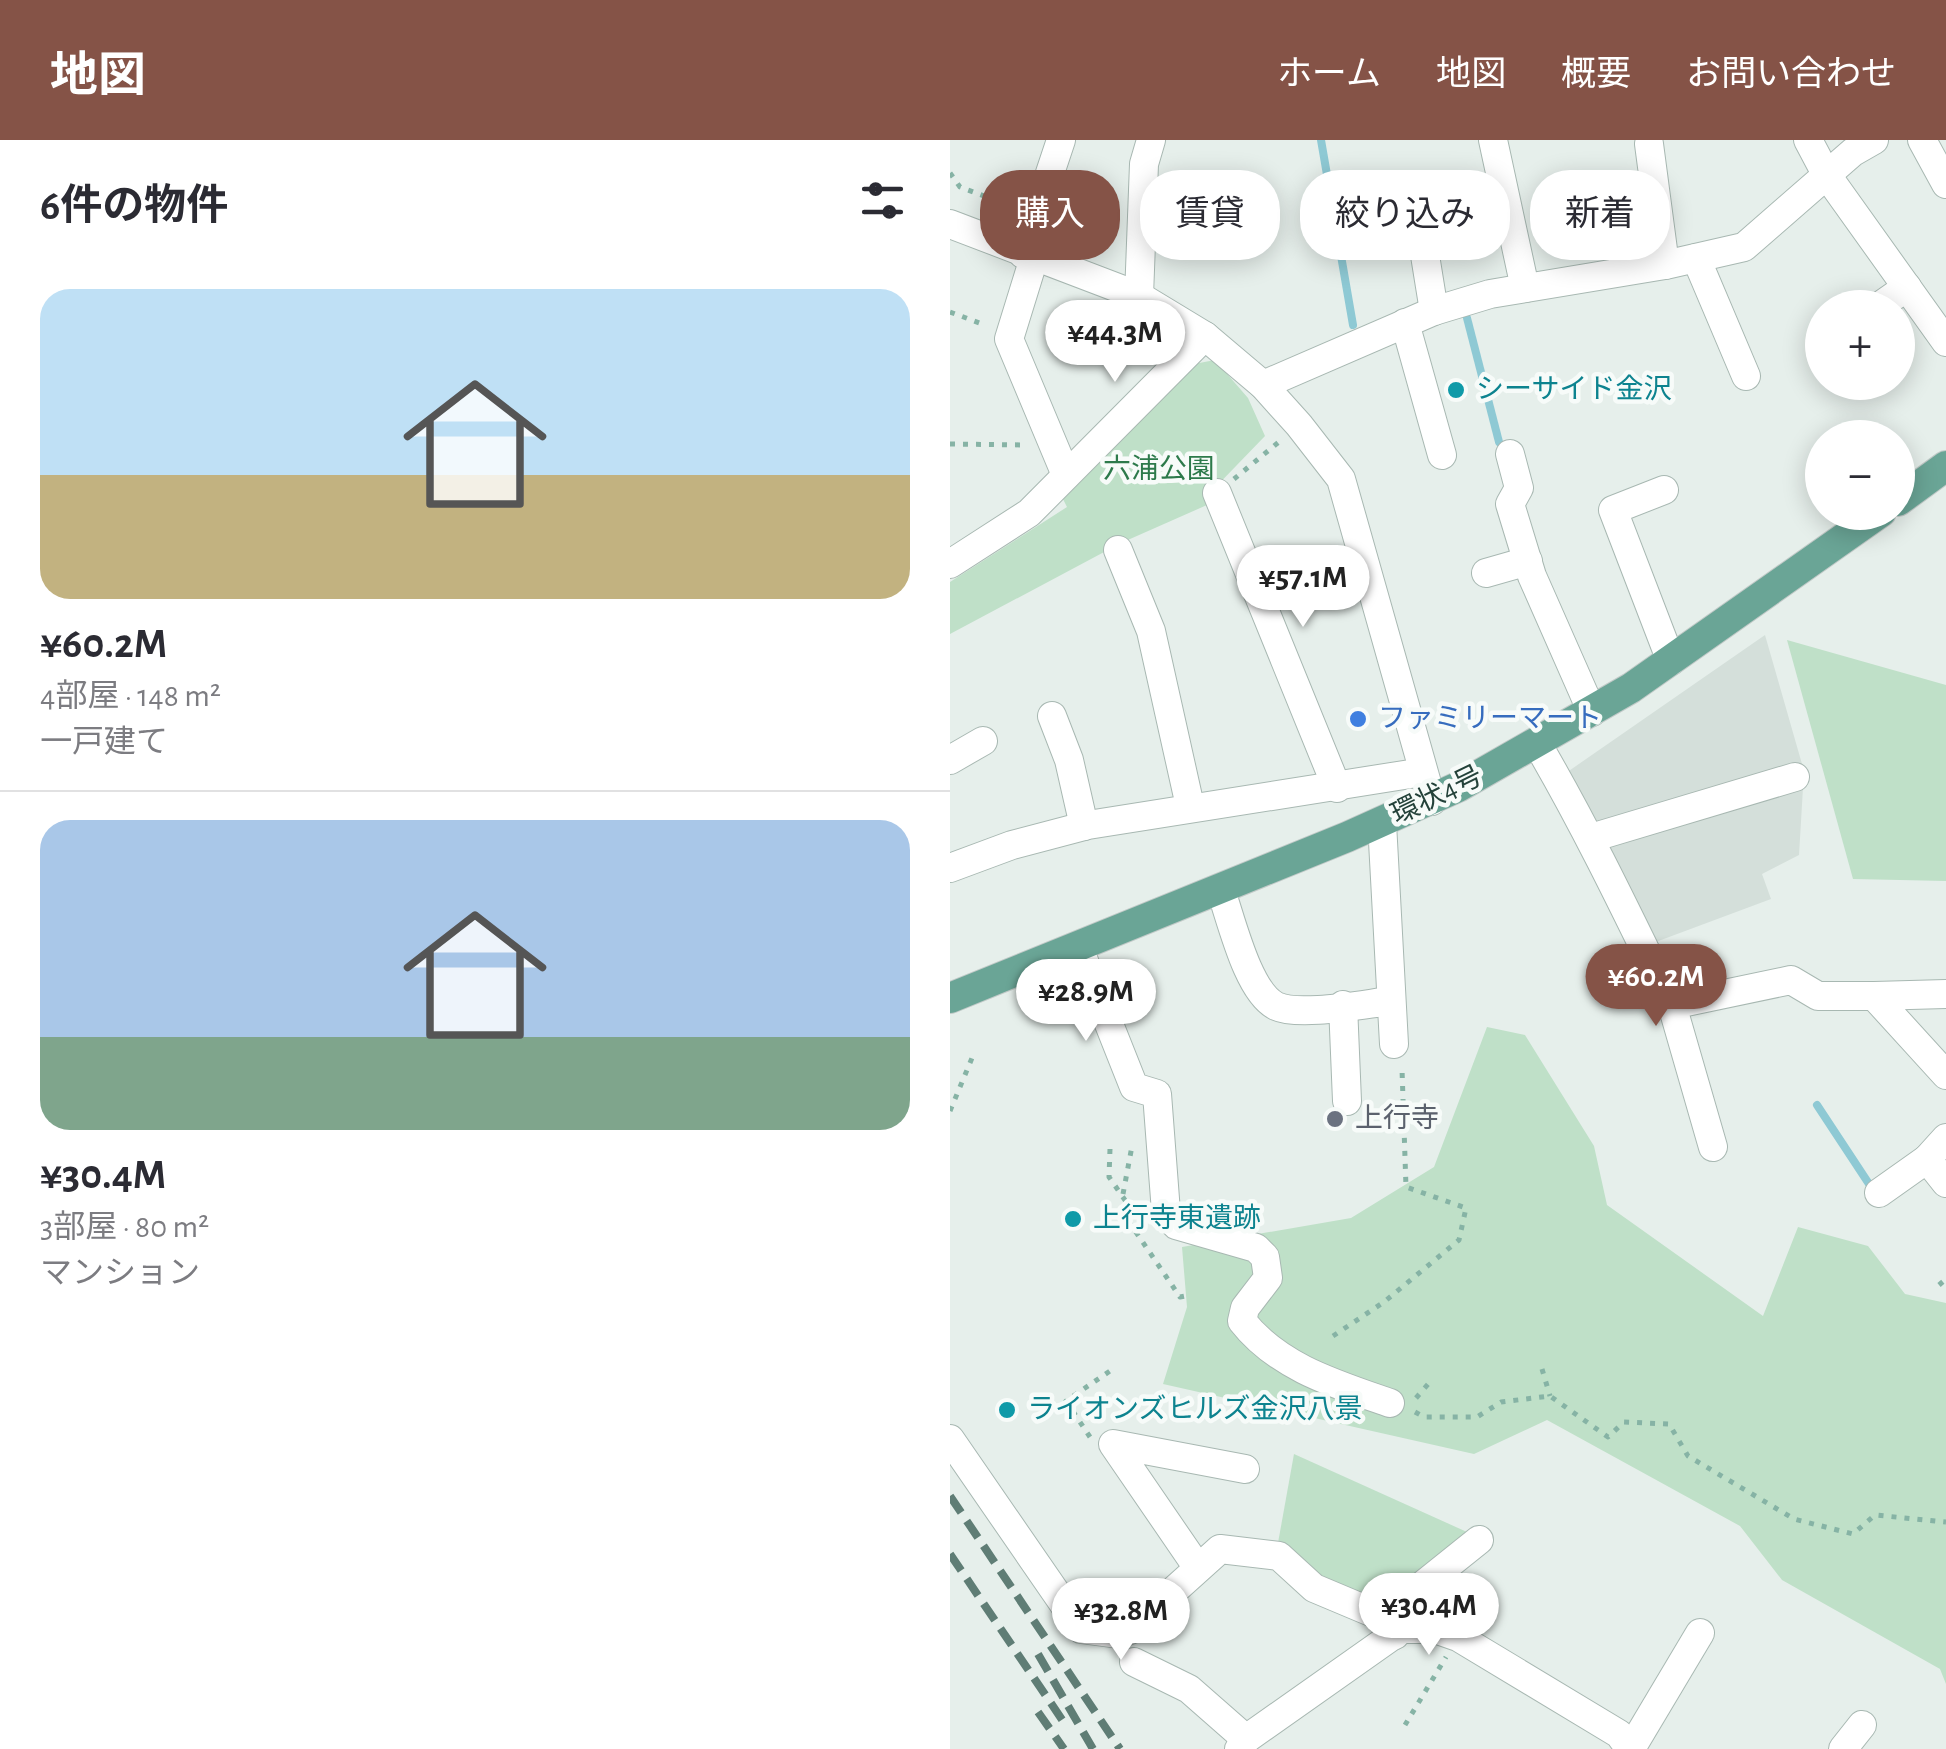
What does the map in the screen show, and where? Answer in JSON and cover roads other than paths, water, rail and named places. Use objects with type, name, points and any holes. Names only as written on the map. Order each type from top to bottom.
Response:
[{"type":"main road","points":[[1915,489],[1946,466]]},
{"type":"main road","name":"環状4号","points":[[950,998],[1382,823],[1428,786],[1538,745],[1671,662],[1856,530]]},
{"type":"street","points":[[1051,170],[1061,140]]},
{"type":"street","points":[[1138,296],[1144,164],[1150,140]]},
{"type":"street","points":[[1493,140],[1525,288]]},
{"type":"street","points":[[1808,140],[1826,174],[1946,342]]},
{"type":"street","points":[[1263,385],[1434,312],[1525,288],[1665,265],[1744,247],[1826,174],[1874,140]]},
{"type":"street","points":[[1922,140],[1946,184]]},
{"type":"street","points":[[1649,144],[1665,265]]},
{"type":"street","points":[[950,224],[980,236]]},
{"type":"street","points":[[1696,258],[1746,376]]},
{"type":"street","points":[[1027,260],[1011,334],[1061,463]]},
{"type":"street","points":[[950,868],[1012,845],[1084,826],[1190,806],[1336,788],[1428,786],[1341,479],[1263,385],[1205,336],[1138,296],[1039,260]]},
{"type":"street","points":[[1426,260],[1434,312]]},
{"type":"street","points":[[1406,323],[1442,454]]},
{"type":"street","points":[[950,564],[1029,513],[1061,463],[1205,336]]},
{"type":"street","points":[[1510,454],[1519,488],[1510,504],[1528,561],[1592,712]]},
{"type":"street","points":[[1664,490],[1613,510],[1671,662]]},
{"type":"street","points":[[1217,494],[1336,788]]},
{"type":"street","points":[[1118,550],[1151,631],[1190,806]]},
{"type":"street","points":[[1486,573],[1528,561]]},
{"type":"street","points":[[1052,716],[1069,760],[1084,826]]},
{"type":"street","points":[[950,760],[984,741]]},
{"type":"street","points":[[1538,745],[1568,805],[1592,838],[1672,1005],[1713,1148]]},
{"type":"street","points":[[1592,838],[1795,777]]},
{"type":"street","points":[[1382,823],[1394,1044]]},
{"type":"street","points":[[1220,888],[1263,996],[1277,1007],[1296,1010],[1391,1001]]},
{"type":"street","points":[[1078,946],[1134,1087],[1157,1094],[1166,1212],[1176,1225],[1256,1248],[1265,1257],[1268,1278],[1245,1308],[1242,1321],[1264,1349],[1340,1386],[1390,1403]]},
{"type":"street","points":[[1672,1005],[1791,980],[1818,996],[1946,994]]},
{"type":"street","points":[[1874,996],[1946,1075]]},
{"type":"street","points":[[1342,1006],[1347,1101]]},
{"type":"street","points":[[1879,1193],[1936,1148],[1946,1183]]},
{"type":"street","points":[[950,1439],[1072,1622],[1082,1629],[1119,1634],[1130,1630],[1220,1549],[1279,1556],[1314,1588],[1389,1626],[1435,1630],[1458,1638],[1619,1734],[1631,1748],[1700,1632]]},
{"type":"street","points":[[1198,1568],[1113,1444],[1244,1469]]},
{"type":"street","points":[[1134,1662],[1190,1688],[1243,1744],[1389,1626],[1479,1540]]},
{"type":"street","points":[[1843,1749],[1862,1725]]},
{"type":"waterway","points":[[1321,140],[1353,325]]},
{"type":"waterway","points":[[1467,318],[1499,442]]},
{"type":"waterway","points":[[1817,1105],[1873,1190]]},
{"type":"railway","points":[[950,1496],[1120,1749]]},
{"type":"railway","points":[[950,1554],[1065,1724]]},
{"type":"railway","points":[[1038,1654],[1093,1749]]},
{"type":"railway","points":[[1038,1712],[1064,1749]]},
{"type":"place","name":"シーサイド金沢","points":[[1456,390]]},
{"type":"place","name":"ファミリーマート","points":[[1358,719]]},
{"type":"place","name":"上行寺","points":[[1335,1119]]},
{"type":"place","name":"上行寺東遺跡","points":[[1073,1219]]},
{"type":"place","name":"ライオンズヒルズ金沢八景","points":[[1007,1410]]},
{"type":"park label","name":"六浦公園","points":[[1159,470]]}]
